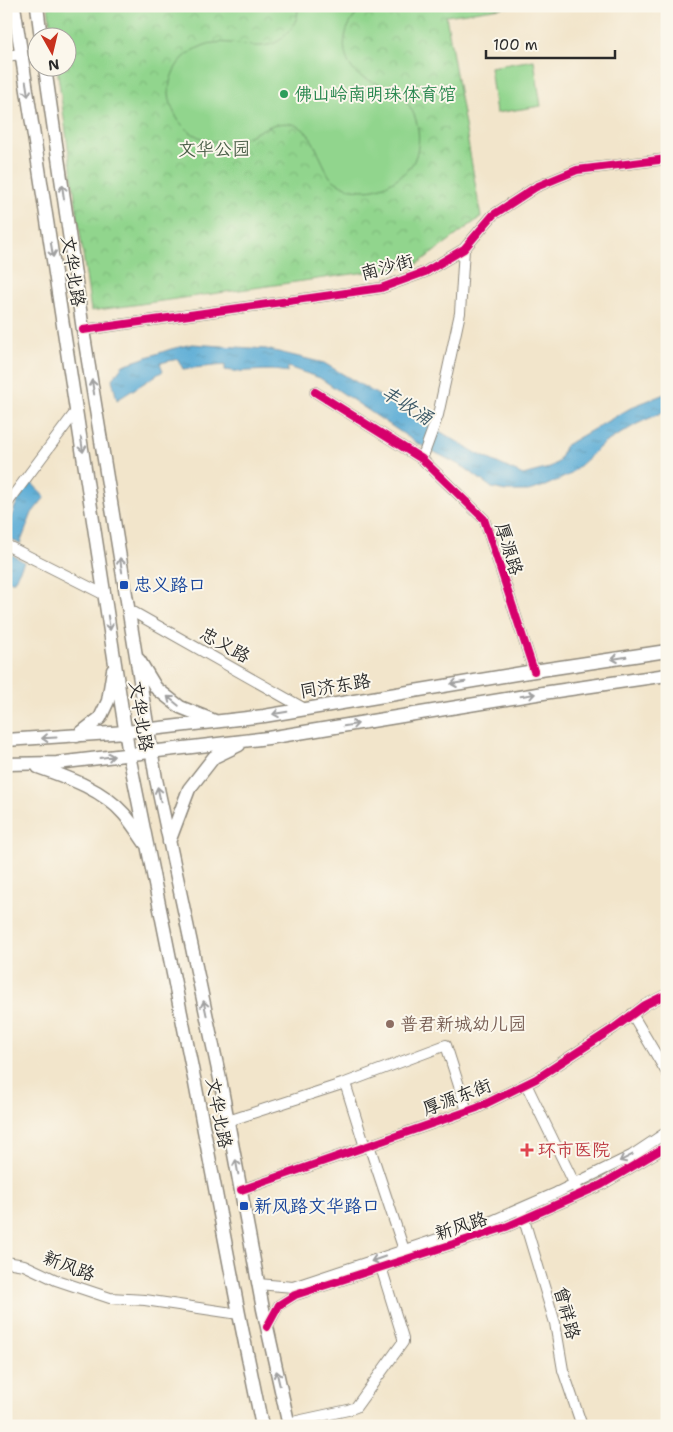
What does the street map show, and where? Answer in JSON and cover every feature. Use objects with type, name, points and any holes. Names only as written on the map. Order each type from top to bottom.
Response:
[{"type":"main road","name":"文华北路","points":[[14,6],[130,755],[262,1426]]},
{"type":"main road","points":[[37,6],[40,28]]},
{"type":"main road","name":"文华北路","points":[[47,78],[83,330],[148,730],[228,1122],[258,1284],[289,1424]]},
{"type":"main road","name":"同济东路","points":[[6,740],[126,732],[217,722],[667,651]]},
{"type":"main road","points":[[135,654],[156,688],[180,707],[217,722]]},
{"type":"main road","points":[[77,736],[100,718],[104,710],[108,701],[114,657]]},
{"type":"main road","points":[[6,764],[57,763],[251,740],[543,693],[667,676]]},
{"type":"main road","points":[[170,842],[189,789],[214,757],[251,740]]},
{"type":"main road","points":[[26,764],[72,778],[102,795],[124,814],[148,848]]},
{"type":"street","points":[[6,56],[21,54]]},
{"type":"street","name":"南沙街","points":[[83,330],[381,288],[425,272],[464,249],[493,215],[536,187],[577,170],[667,158]]},
{"type":"street","points":[[422,459],[438,414],[460,313],[464,249]]},
{"type":"street","name":"厚源路","points":[[315,392],[422,459],[484,519],[534,671]]},
{"type":"street","points":[[6,505],[77,410]]},
{"type":"street","points":[[6,545],[105,594]]},
{"type":"street","name":"忠义路","points":[[128,609],[305,708]]},
{"type":"street","name":"厚源东街","points":[[241,1190],[467,1111],[526,1084],[645,1005],[667,994]]},
{"type":"street","points":[[632,1014],[667,1073]]},
{"type":"street","points":[[228,1122],[345,1083],[446,1045],[467,1111]]},
{"type":"street","points":[[345,1083],[404,1250]]},
{"type":"street","points":[[526,1084],[579,1194]]},
{"type":"street","name":"新风路","points":[[258,1284],[292,1288],[492,1221],[631,1156],[667,1132]]},
{"type":"street","name":"新风路","points":[[267,1327],[279,1305],[295,1295],[506,1227],[601,1185],[667,1146]]},
{"type":"street","name":"曾祥路","points":[[521,1208],[555,1323],[563,1370],[582,1426]]},
{"type":"street","name":"新风路","points":[[6,1262],[24,1265],[56,1280],[110,1298],[145,1300],[239,1314]]},
{"type":"street","points":[[289,1424],[356,1407],[403,1342],[381,1267]]},
{"type":"green space","name":"文华公园","points":[[48,6],[514,6],[446,16],[481,217],[416,265],[91,311],[58,78],[78,78],[78,28],[51,28]]},
{"type":"green space","name":"佛山岭南明珠体育馆","points":[[298,6],[367,6],[352,20],[348,28],[344,47],[346,56],[356,73],[391,89],[407,102],[416,120],[418,130],[419,141],[414,161],[394,181],[374,189],[357,190],[335,181],[330,177],[313,142],[303,129],[296,125],[288,123],[277,124],[236,141],[218,142],[202,138],[186,129],[174,112],[169,93],[171,78],[184,57],[208,44],[227,43],[263,46],[275,43],[284,37],[292,27],[298,13]]},
{"type":"green space","points":[[534,60],[541,106],[496,113],[490,67]]},
{"type":"water","points":[[192,344],[266,349],[324,363],[478,454],[523,475],[549,468],[558,462],[566,445],[634,406],[667,393],[667,410],[637,424],[603,444],[569,475],[545,486],[528,491],[506,491],[492,488],[465,468],[417,443],[320,378],[288,367],[287,372],[271,370],[233,371],[225,370],[225,365],[183,369],[178,359],[160,363],[163,371],[117,400],[112,379],[123,365]]},
{"type":"water","points":[[28,479],[45,497],[32,513],[20,544],[6,536],[6,533]]},
{"type":"water","points":[[6,551],[24,562],[14,581],[6,581]]},
{"type":"cycle path","points":[[83,330],[381,288],[425,272],[464,249],[493,215],[536,187],[577,170],[667,159]]},
{"type":"cycle path","points":[[315,392],[422,459],[484,519],[534,671]]},
{"type":"cycle path","points":[[241,1190],[477,1108],[536,1079],[614,1028],[645,1005],[667,994]]},
{"type":"cycle path","points":[[267,1327],[279,1305],[295,1295],[506,1227],[601,1185],[667,1146]]},
{"type":"place","name":"佛山岭南明珠体育馆","points":[[284,94]]},
{"type":"place","name":"忠义路口","points":[[124,585]]},
{"type":"place","name":"普君新城幼儿园","points":[[390,1024]]},
{"type":"place","name":"环市医院","points":[[527,1150]]},
{"type":"place","name":"新风路文华路口","points":[[244,1206]]},
{"type":"water label","name":"丰收涌","points":[[407,405]]}]
